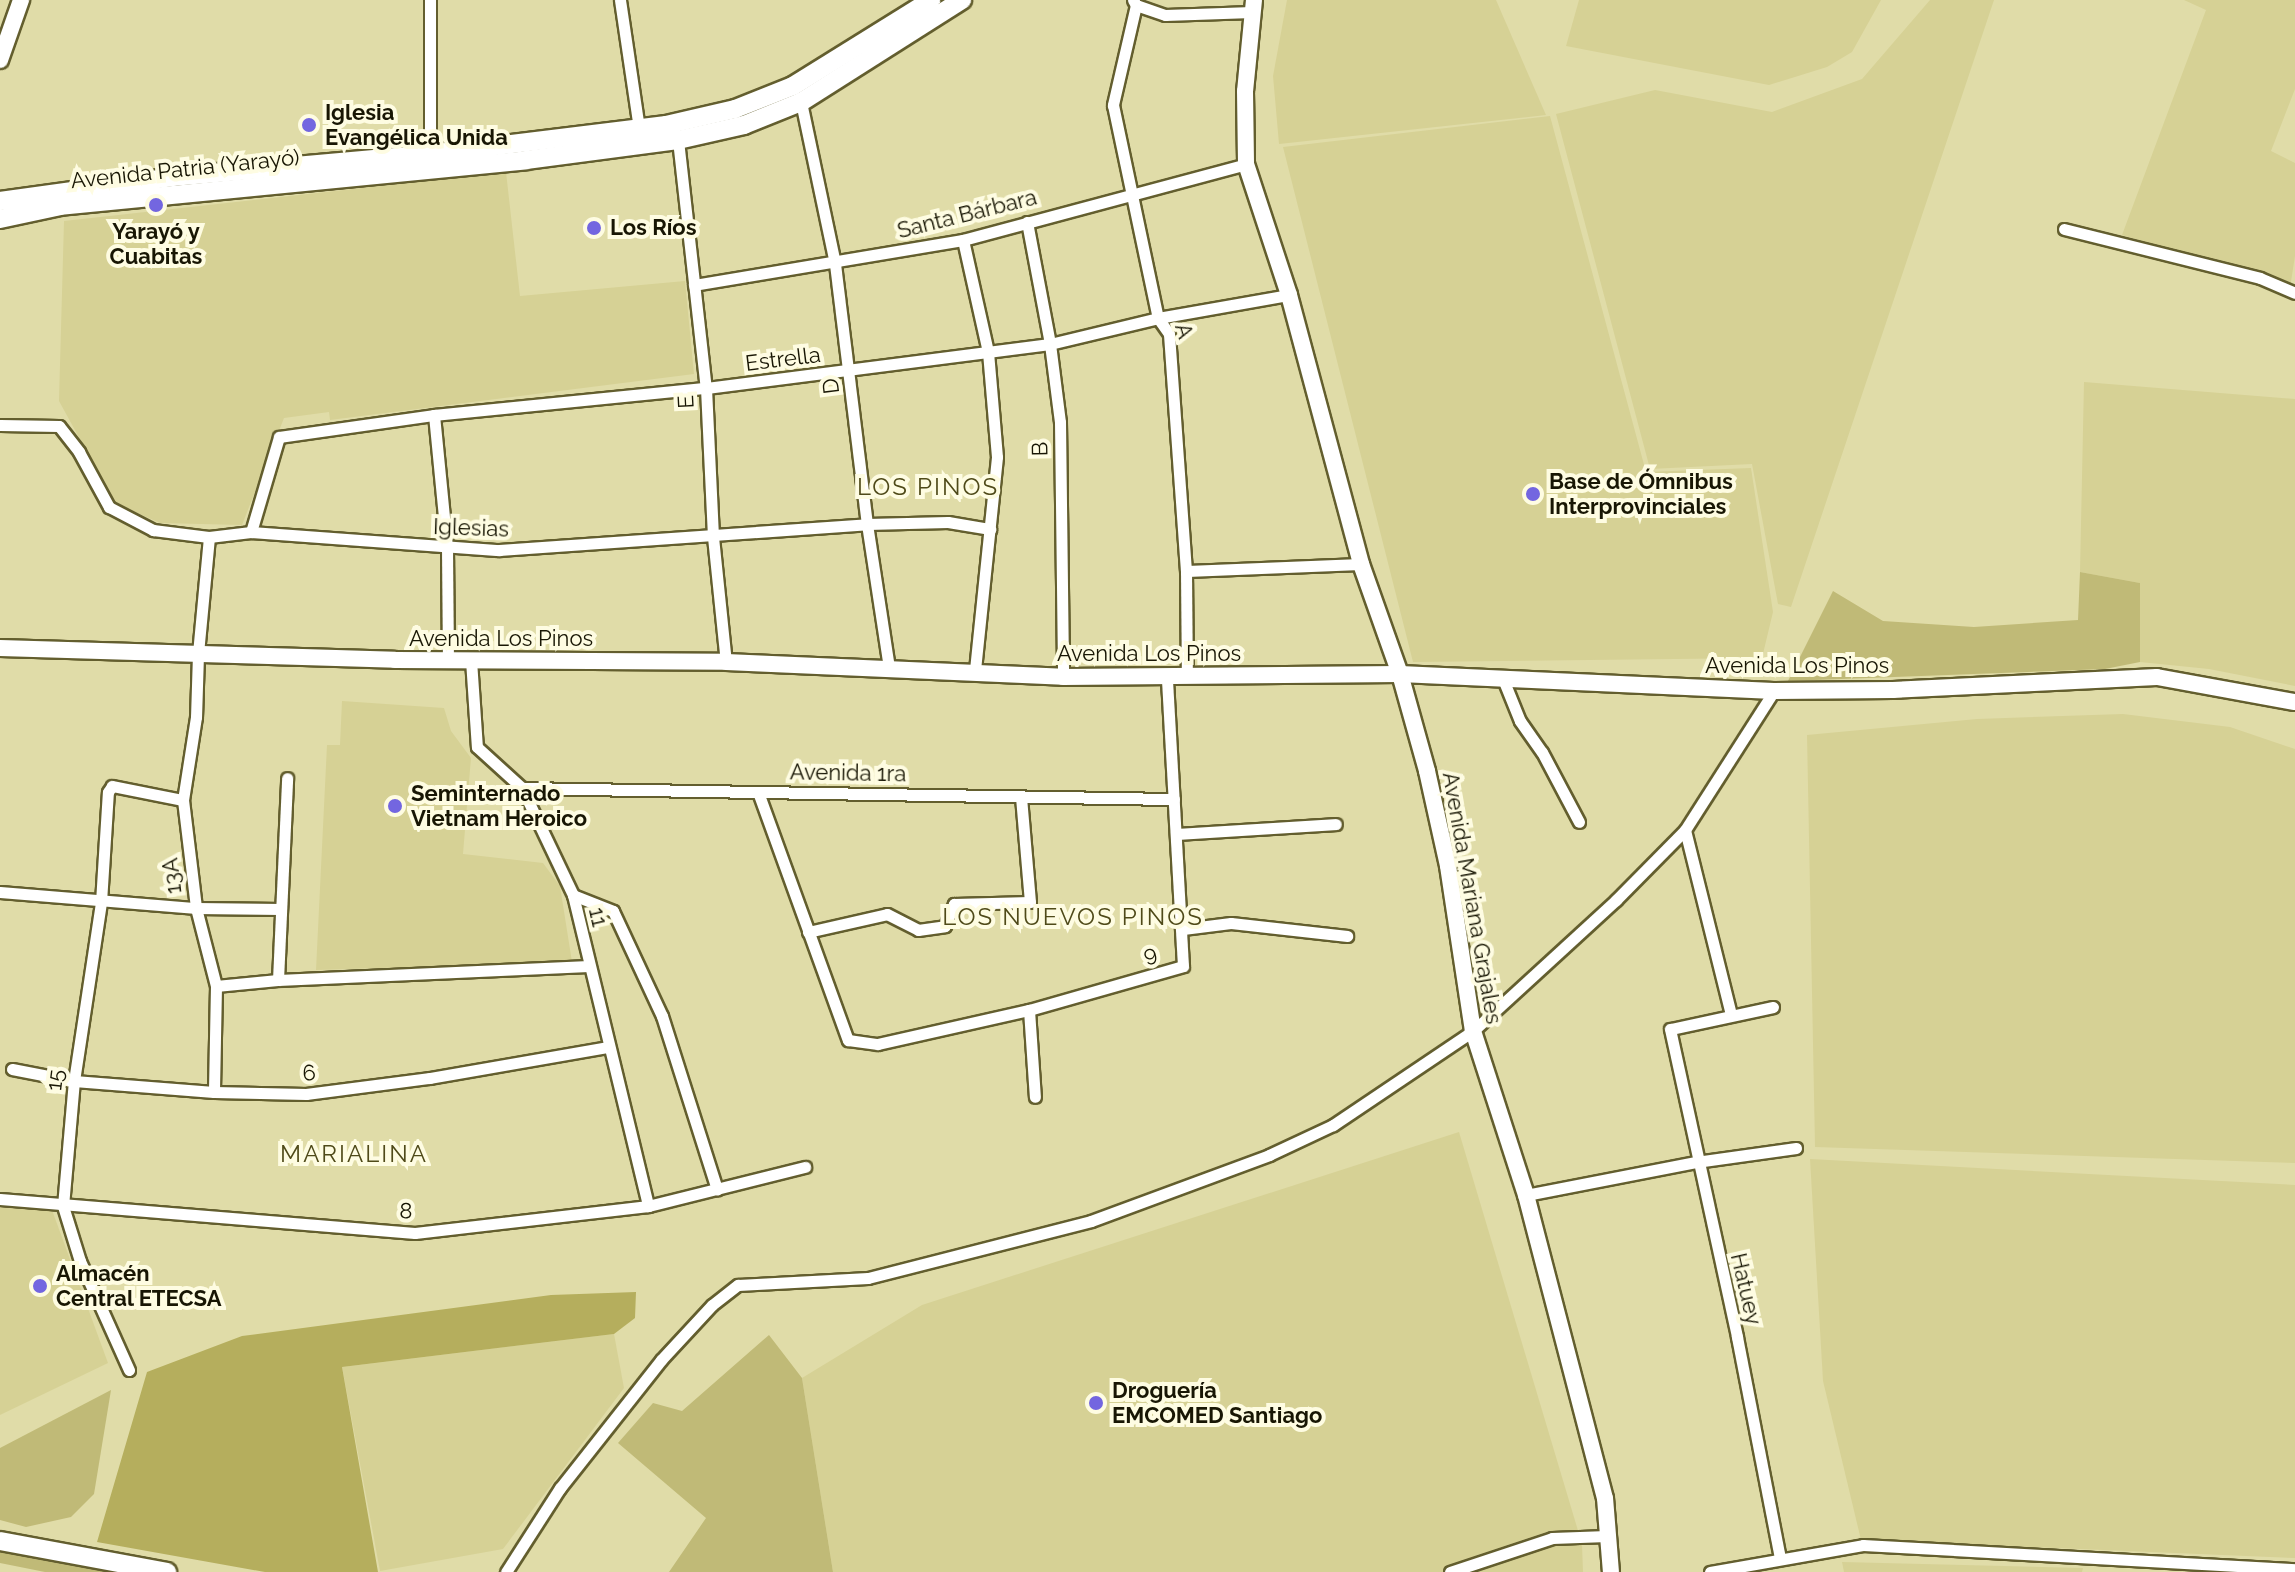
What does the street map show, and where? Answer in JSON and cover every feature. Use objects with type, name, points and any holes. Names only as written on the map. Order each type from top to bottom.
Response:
[{"type":"main road","name":"Avenida Patria (Yarayó)","points":[[0,201],[172,177],[430,154],[525,152],[735,109],[793,86],[931,0]]},
{"type":"main road","name":"Avenida Patria (Yarayó)","points":[[0,219],[60,206],[525,152],[678,140],[744,125],[801,102],[962,0]]},
{"type":"main road","points":[[0,193],[19,198]]},
{"type":"main road","points":[[0,1541],[167,1572]]},
{"type":"street","points":[[0,60],[21,0]]},
{"type":"street","points":[[430,0],[430,154]]},
{"type":"street","points":[[620,0],[639,129]]},
{"type":"street","points":[[1134,3],[1165,15],[1253,6]]},
{"type":"street","name":"A","points":[[1134,3],[1113,105],[1158,318],[1169,334],[1186,571],[1187,677]]},
{"type":"street","name":"Avenida Mariana Grajales","points":[[1253,6],[1245,91],[1246,164],[1289,295],[1361,564],[1400,674],[1448,866],[1473,1031],[1526,1195],[1605,1498],[1611,1572]]},
{"type":"street","name":"D","points":[[801,102],[835,264],[867,524],[889,667]]},
{"type":"street","name":"E","points":[[678,140],[706,388],[713,537],[726,662]]},
{"type":"street","name":"Santa Bárbara","points":[[694,285],[835,264],[963,240],[1246,164]]},
{"type":"street","name":"B","points":[[1027,222],[1050,344],[1060,422],[1063,677]]},
{"type":"street","points":[[2064,229],[2260,278],[2295,293]]},
{"type":"street","points":[[963,240],[988,352],[997,457],[975,671]]},
{"type":"street","name":"Estrella","points":[[251,532],[279,437],[434,415],[706,388],[1050,344],[1158,318],[1289,295]]},
{"type":"street","points":[[434,415],[447,548],[448,658]]},
{"type":"street","name":"Iglesias","points":[[0,425],[59,426],[79,452],[109,507],[153,530],[209,537],[251,532],[499,550],[867,524],[948,522],[990,529]]},
{"type":"street","name":"13A","points":[[209,537],[198,654],[196,717],[183,800],[196,908],[216,986],[214,1092]]},
{"type":"street","points":[[1186,571],[1361,564]]},
{"type":"street","name":"Avenida Los Pinos","points":[[0,648],[395,660],[726,662],[1063,677],[1400,674],[1774,691],[1893,690],[2157,677],[2295,702]]},
{"type":"street","name":"11","points":[[471,660],[477,747],[522,788],[573,895],[607,1047],[648,1206]]},
{"type":"street","name":"9","points":[[808,932],[848,1040],[878,1044],[1029,1010],[1183,966],[1167,677]]},
{"type":"street","points":[[1503,679],[1520,721],[1542,752],[1579,822]]},
{"type":"street","points":[[506,1572],[560,1488],[661,1360],[712,1305],[738,1285],[868,1278],[1091,1221],[1269,1155],[1333,1125],[1473,1031],[1616,900],[1685,830],[1774,691]]},
{"type":"street","points":[[278,980],[287,778]]},
{"type":"street","name":"15","points":[[129,1370],[80,1261],[63,1206],[74,1081],[101,902],[108,792],[112,786],[183,800]]},
{"type":"street","name":"Avenida 1ra","points":[[522,788],[1174,799]]},
{"type":"street","points":[[758,792],[808,932],[887,914],[918,930],[945,926],[954,904],[1030,902],[1021,797]]},
{"type":"street","points":[[1178,834],[1336,824]]},
{"type":"street","points":[[1685,830],[1731,1014],[1773,1007]]},
{"type":"street","points":[[0,892],[196,908],[281,909]]},
{"type":"street","points":[[573,895],[613,911],[662,1016],[717,1189]]},
{"type":"street","points":[[1183,929],[1231,923],[1347,936]]},
{"type":"street","points":[[216,986],[278,980],[589,966]]},
{"type":"street","points":[[1029,1010],[1035,1097]]},
{"type":"street","name":"Hatuey","points":[[1731,1014],[1670,1029],[1696,1162],[1737,1337],[1780,1558]]},
{"type":"street","name":"6","points":[[12,1069],[74,1081],[214,1092],[306,1094],[430,1078],[607,1047]]},
{"type":"street","points":[[1526,1195],[1696,1162],[1796,1148]]},
{"type":"street","name":"8","points":[[0,1199],[415,1233],[648,1206],[805,1167]]},
{"type":"street","points":[[1450,1572],[1552,1538],[1607,1536]]},
{"type":"street","points":[[1710,1572],[1863,1545],[2115,1568],[2295,1569]]},
{"type":"shaded area","points":[[1287,0],[1496,0],[1546,115],[1279,144],[1273,76]]},
{"type":"shaded area","points":[[1579,0],[1881,0],[1852,52],[1827,67],[1769,85],[1566,46]]},
{"type":"shaded area","points":[[1930,0],[1994,0],[1791,607],[1778,604],[1752,464],[1650,469],[1556,114],[1655,90],[1772,112],[1862,79]]},
{"type":"shaded area","points":[[2184,0],[2295,0],[2295,89],[2271,151],[2295,163],[2295,256],[2290,288],[2122,235],[2206,10]]},
{"type":"shaded area","points":[[1550,116],[1646,472],[1751,468],[1773,612],[1762,658],[1413,662],[1283,147]]},
{"type":"shaded area","points":[[506,172],[520,296],[685,281],[694,374],[330,420],[329,412],[284,418],[242,525],[160,523],[115,503],[59,401],[64,221]]},
{"type":"shaded area","points":[[2084,382],[2295,399],[2295,686],[2209,669],[2140,662],[2140,583],[2080,572]]},
{"type":"shaded area","points":[[2080,572],[2140,583],[2140,662],[2105,669],[1788,681],[1833,591],[1883,621],[1974,627],[2078,620]]},
{"type":"shaded area","name":"Seminternado Vietnam Heroico","points":[[342,701],[444,708],[451,731],[471,758],[463,854],[543,863],[560,886],[572,962],[316,970],[327,745],[340,745]]},
{"type":"shaded area","points":[[2123,714],[2230,727],[2295,749],[2295,1163],[1815,1147],[1807,735],[1977,719]]},
{"type":"shaded area","points":[[1459,1132],[1582,1544],[1583,1572],[833,1572],[802,1378],[922,1305]]},
{"type":"shaded area","points":[[1810,1159],[2295,1185],[2295,1558],[1861,1540],[1823,1381]]},
{"type":"shaded area","name":"Almacén Central ETECSA","points":[[0,1203],[52,1210],[108,1363],[0,1415]]},
{"type":"shaded area","points":[[636,1292],[635,1318],[614,1334],[342,1367],[378,1572],[265,1572],[97,1542],[147,1372],[242,1336],[551,1295]]},
{"type":"shaded area","points":[[614,1334],[624,1388],[503,1549],[380,1571],[342,1367]]},
{"type":"shaded area","points":[[769,1335],[802,1378],[833,1572],[669,1572],[706,1518],[618,1443],[653,1403],[682,1411]]},
{"type":"shaded area","points":[[111,1390],[94,1494],[71,1517],[26,1527],[0,1520],[0,1448]]},
{"type":"shaded area","points":[[0,1551],[115,1572],[45,1572],[0,1563]]},
{"type":"shaded area","points":[[1842,1562],[2083,1568],[2082,1572],[1844,1572]]},
{"type":"place","name":"Iglesia Evangélica Unida","points":[[309,125]]},
{"type":"place","name":"Yarayó y Cuabitas","points":[[156,205]]},
{"type":"place","name":"Los Ríos","points":[[594,228]]},
{"type":"place","name":"Base de Ómnibus Interprovinciales","points":[[1533,494]]},
{"type":"place","name":"Seminternado Vietnam Heroico","points":[[395,806]]},
{"type":"place","name":"Almacén Central ETECSA","points":[[40,1286]]},
{"type":"place","name":"Droguería EMCOMED Santiago","points":[[1096,1403]]},
{"type":"district","name":"LOS PINOS","points":[[928,487]]},
{"type":"district","name":"LOS NUEVOS PINOS","points":[[1073,917]]},
{"type":"district","name":"MARIALINA","points":[[354,1154]]}]
